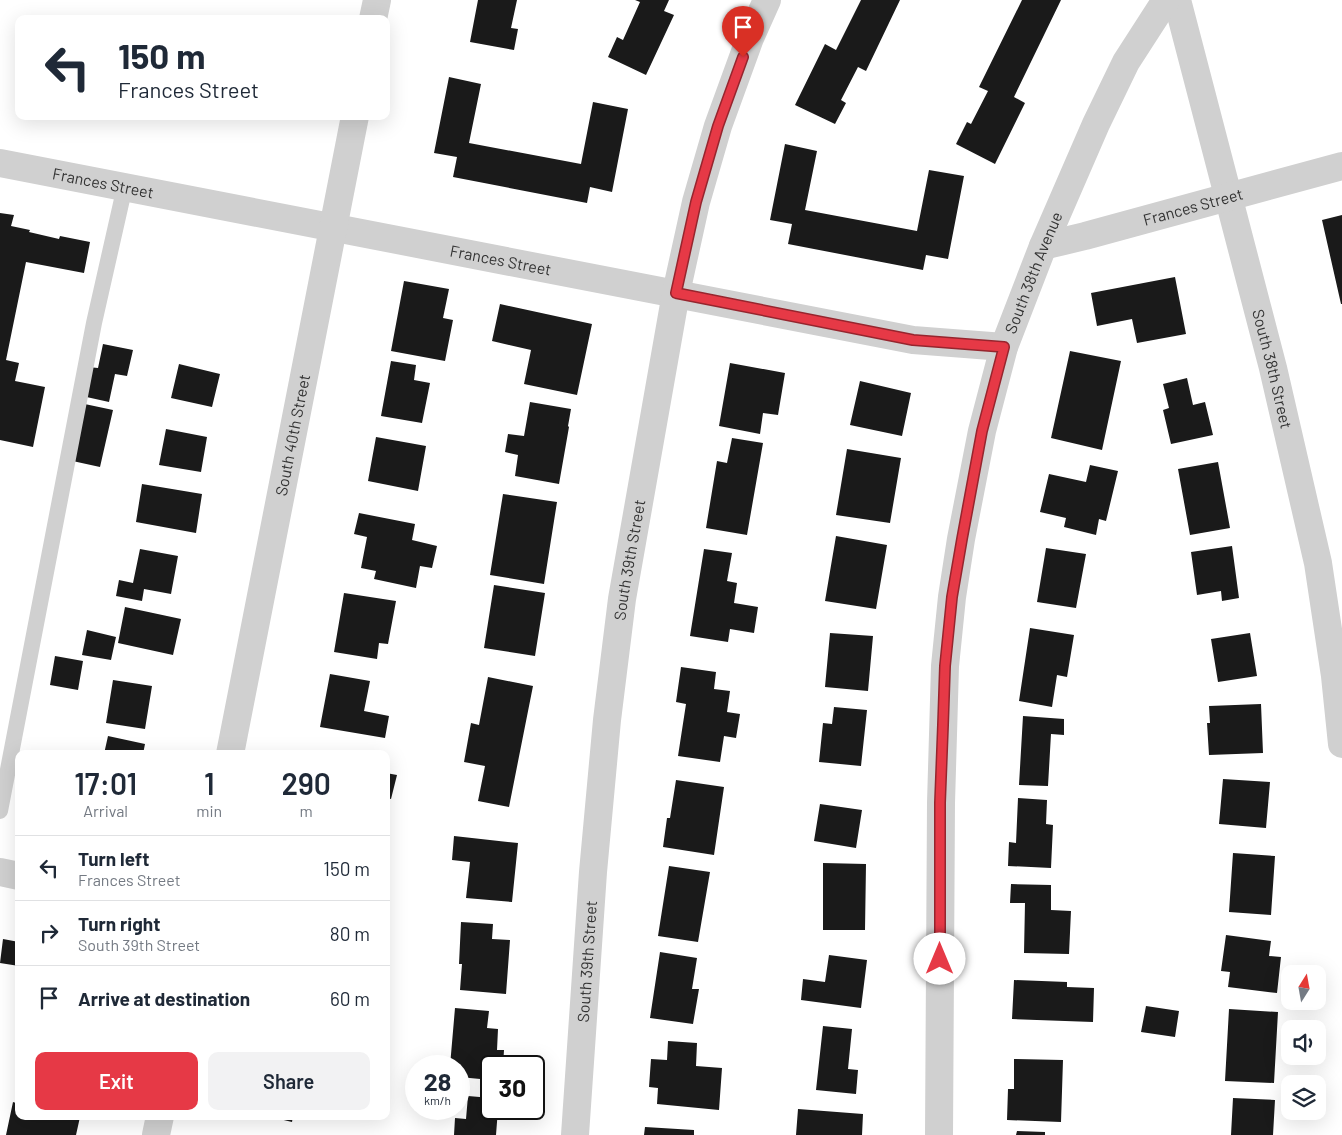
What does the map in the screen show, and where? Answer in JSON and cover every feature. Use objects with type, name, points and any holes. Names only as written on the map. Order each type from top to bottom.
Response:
[{"type":"street","points":[[375,15],[377,0]]},
{"type":"street","name":"South 39th Street","points":[[575,1135],[593,872],[607,720],[622,599],[676,293],[696,202],[718,126],[766,0]]},
{"type":"street","name":"South 38th Avenue","points":[[939,1135],[940,803],[945,666],[952,597],[982,431],[1004,347],[1042,246],[1096,124],[1126,62],[1166,0]]},
{"type":"street","name":"South 38th Street","points":[[1177,0],[1273,368],[1318,563],[1335,676],[1342,744]]},
{"type":"street","name":"South 40th Street","points":[[231,750],[354,120]]},
{"type":"street","name":"Frances Street","points":[[0,163],[334,226],[913,340],[1004,347]]},
{"type":"street","name":"Frances Street","points":[[1042,246],[1342,166]]},
{"type":"street","points":[[0,872],[15,875]]},
{"type":"street","points":[[156,1135],[159,1120]]},
{"type":"lane","points":[[0,811],[94,323],[125,186]]},
{"type":"building","points":[[478,0],[517,0],[511,28],[518,29],[514,50],[470,42]]},
{"type":"building","points":[[635,0],[669,0],[664,11],[674,15],[646,75],[608,57],[617,37],[623,40],[640,2]]},
{"type":"building","points":[[861,0],[900,0],[866,71],[858,67],[841,100],[846,103],[835,124],[795,105],[825,44],[836,50]]},
{"type":"building","points":[[1022,0],[1061,0],[1014,97],[1025,103],[995,164],[956,144],[967,122],[971,124],[988,91],[979,87]]},
{"type":"building","points":[[449,77],[481,84],[469,143],[581,164],[593,102],[628,109],[612,192],[590,187],[587,203],[453,177],[457,157],[434,153]]},
{"type":"building","points":[[785,144],[817,151],[805,210],[917,231],[929,170],[964,176],[948,259],[926,255],[923,270],[788,244],[792,224],[770,220]]},
{"type":"building","points":[[0,213],[14,215],[11,226],[30,230],[29,232],[59,239],[60,236],[90,242],[84,273],[26,262],[6,360],[19,363],[15,381],[45,387],[33,447],[0,440]]},
{"type":"building","points":[[1342,215],[1342,304],[1341,304],[1322,220]]},
{"type":"building","points":[[1175,277],[1186,334],[1137,343],[1132,319],[1097,326],[1091,293]]},
{"type":"building","points":[[404,281],[449,289],[443,318],[453,320],[445,361],[391,351]]},
{"type":"building","points":[[500,304],[592,324],[577,395],[524,384],[531,350],[492,341]]},
{"type":"building","points":[[103,344],[133,350],[127,376],[115,374],[109,402],[82,396],[88,367],[98,368]]},
{"type":"building","points":[[1070,351],[1121,361],[1102,450],[1051,438]]},
{"type":"building","points":[[391,361],[416,365],[414,380],[430,383],[422,423],[381,416]]},
{"type":"building","points":[[730,363],[785,373],[778,415],[763,413],[760,434],[719,426]]},
{"type":"building","points":[[179,364],[220,374],[212,407],[171,398]]},
{"type":"building","points":[[1187,378],[1193,405],[1205,402],[1213,435],[1171,444],[1163,410],[1169,408],[1163,384]]},
{"type":"building","points":[[860,381],[911,393],[902,436],[850,425]]},
{"type":"building","points":[[530,402],[571,409],[559,484],[515,476],[518,455],[505,452],[508,434],[524,436]]},
{"type":"building","points":[[80,403],[113,410],[100,467],[68,460]]},
{"type":"building","points":[[166,429],[207,437],[201,472],[159,465]]},
{"type":"building","points":[[376,437],[426,446],[418,491],[368,481]]},
{"type":"building","points":[[732,438],[763,443],[747,535],[706,528],[717,461],[727,463]]},
{"type":"building","points":[[847,449],[901,458],[890,523],[836,515]]},
{"type":"building","points":[[1218,462],[1230,528],[1190,535],[1178,469]]},
{"type":"building","points":[[1090,465],[1118,471],[1106,521],[1099,519],[1096,535],[1064,527],[1066,518],[1040,512],[1049,474],[1086,482]]},
{"type":"building","points":[[142,484],[202,494],[196,533],[136,522]]},
{"type":"building","points":[[503,494],[557,502],[544,584],[490,575]]},
{"type":"building","points":[[359,513],[415,524],[412,540],[437,546],[432,568],[420,566],[416,588],[374,579],[376,571],[361,568],[367,537],[354,534]]},
{"type":"building","points":[[836,536],[887,545],[876,609],[825,601]]},
{"type":"building","points":[[1232,546],[1239,598],[1222,601],[1221,591],[1197,595],[1191,552]]},
{"type":"building","points":[[1046,548],[1086,554],[1076,608],[1037,602]]},
{"type":"building","points":[[140,549],[178,556],[171,594],[144,589],[142,601],[116,596],[119,580],[133,583]]},
{"type":"building","points":[[704,549],[732,553],[727,581],[737,583],[734,603],[758,607],[754,633],[730,629],[728,642],[690,636]]},
{"type":"building","points":[[494,585],[545,593],[535,656],[484,648]]},
{"type":"building","points":[[344,593],[396,601],[388,644],[379,643],[377,659],[334,652]]},
{"type":"building","points":[[125,607],[181,619],[173,655],[118,643]]},
{"type":"building","points":[[1030,628],[1074,635],[1067,677],[1057,675],[1052,707],[1019,701]]},
{"type":"building","points":[[87,630],[116,637],[111,660],[82,655]]},
{"type":"building","points":[[830,633],[873,636],[868,691],[825,687]]},
{"type":"building","points":[[1250,633],[1257,676],[1218,682],[1211,639]]},
{"type":"building","points":[[55,656],[83,661],[78,690],[50,685]]},
{"type":"building","points":[[681,667],[716,672],[714,689],[730,691],[727,712],[740,714],[736,738],[724,736],[720,762],[678,756],[686,704],[676,702]]},
{"type":"building","points":[[330,674],[370,681],[364,711],[389,716],[385,738],[320,727]]},
{"type":"building","points":[[488,677],[533,686],[509,807],[478,801],[485,766],[464,762],[471,723],[479,725]]},
{"type":"building","points":[[113,680],[152,686],[145,729],[106,723]]},
{"type":"building","points":[[1261,704],[1263,753],[1209,755],[1207,723],[1210,723],[1209,706]]},
{"type":"building","points":[[834,707],[867,710],[861,766],[819,762],[823,723],[832,724]]},
{"type":"building","points":[[1023,716],[1064,719],[1064,735],[1051,734],[1048,786],[1019,785]]},
{"type":"building","points":[[108,736],[145,744],[144,750],[105,750]]},
{"type":"building","points":[[390,774],[397,775],[390,799]]},
{"type":"building","points":[[1223,779],[1270,782],[1266,828],[1219,824]]},
{"type":"building","points":[[676,780],[724,787],[714,855],[663,847],[667,818],[670,818]]},
{"type":"building","points":[[1018,798],[1047,800],[1046,824],[1053,825],[1051,868],[1008,866],[1009,842],[1016,843]]},
{"type":"building","points":[[820,804],[862,810],[856,848],[814,841]]},
{"type":"building","points":[[454,836],[518,843],[512,902],[466,898],[470,862],[452,860]]},
{"type":"building","points":[[1233,853],[1275,856],[1271,915],[1229,912]]},
{"type":"building","points":[[823,863],[866,864],[865,930],[823,930]]},
{"type":"building","points":[[669,866],[710,872],[698,942],[658,936]]},
{"type":"building","points":[[1011,884],[1051,885],[1051,910],[1071,911],[1069,954],[1024,953],[1025,903],[1010,903]]},
{"type":"building","points":[[461,922],[493,924],[492,939],[510,940],[506,994],[460,990],[462,964],[459,964]]},
{"type":"building","points":[[1226,935],[1271,941],[1269,956],[1281,957],[1277,993],[1228,987],[1230,972],[1221,971]]},
{"type":"building","points":[[3,939],[15,941],[15,965],[0,963]]},
{"type":"building","points":[[660,952],[697,958],[692,989],[699,989],[693,1024],[650,1018]]},
{"type":"building","points":[[829,955],[867,960],[861,1008],[801,1000],[803,979],[825,982]]},
{"type":"building","points":[[1014,980],[1067,982],[1067,987],[1094,988],[1093,1022],[1012,1019]]},
{"type":"building","points":[[1146,1006],[1179,1011],[1175,1037],[1141,1032]]},
{"type":"building","points":[[455,1008],[489,1011],[487,1028],[498,1029],[497,1050],[504,1050],[504,1055],[480,1055],[480,1079],[470,1078],[470,1055],[451,1055]]},
{"type":"building","points":[[1229,1009],[1278,1012],[1274,1083],[1225,1081]]},
{"type":"building","points":[[823,1026],[852,1029],[848,1069],[858,1070],[856,1094],[816,1090]]},
{"type":"building","points":[[668,1041],[697,1043],[696,1066],[722,1068],[719,1110],[657,1104],[658,1088],[649,1087],[651,1059],[667,1060]]},
{"type":"building","points":[[1014,1059],[1063,1060],[1061,1122],[1007,1120],[1008,1089],[1014,1089]]},
{"type":"building","points":[[470,1096],[480,1097],[480,1120],[497,1120],[496,1135],[454,1135],[455,1120],[470,1120]]},
{"type":"building","points":[[1233,1098],[1275,1100],[1273,1135],[1231,1135]]},
{"type":"building","points":[[13,1102],[15,1103],[15,1120],[79,1120],[76,1135],[6,1135]]},
{"type":"building","points":[[798,1109],[863,1114],[862,1135],[796,1135]]},
{"type":"building","points":[[645,1127],[694,1130],[694,1135],[644,1135]]},
{"type":"building","points":[[1017,1131],[1045,1132],[1045,1135],[1016,1135]]},
{"type":"route","points":[[743,57],[718,126],[696,202],[676,293],[913,340],[1004,347],[982,431],[952,597],[945,666],[940,803],[940,959]]}]
